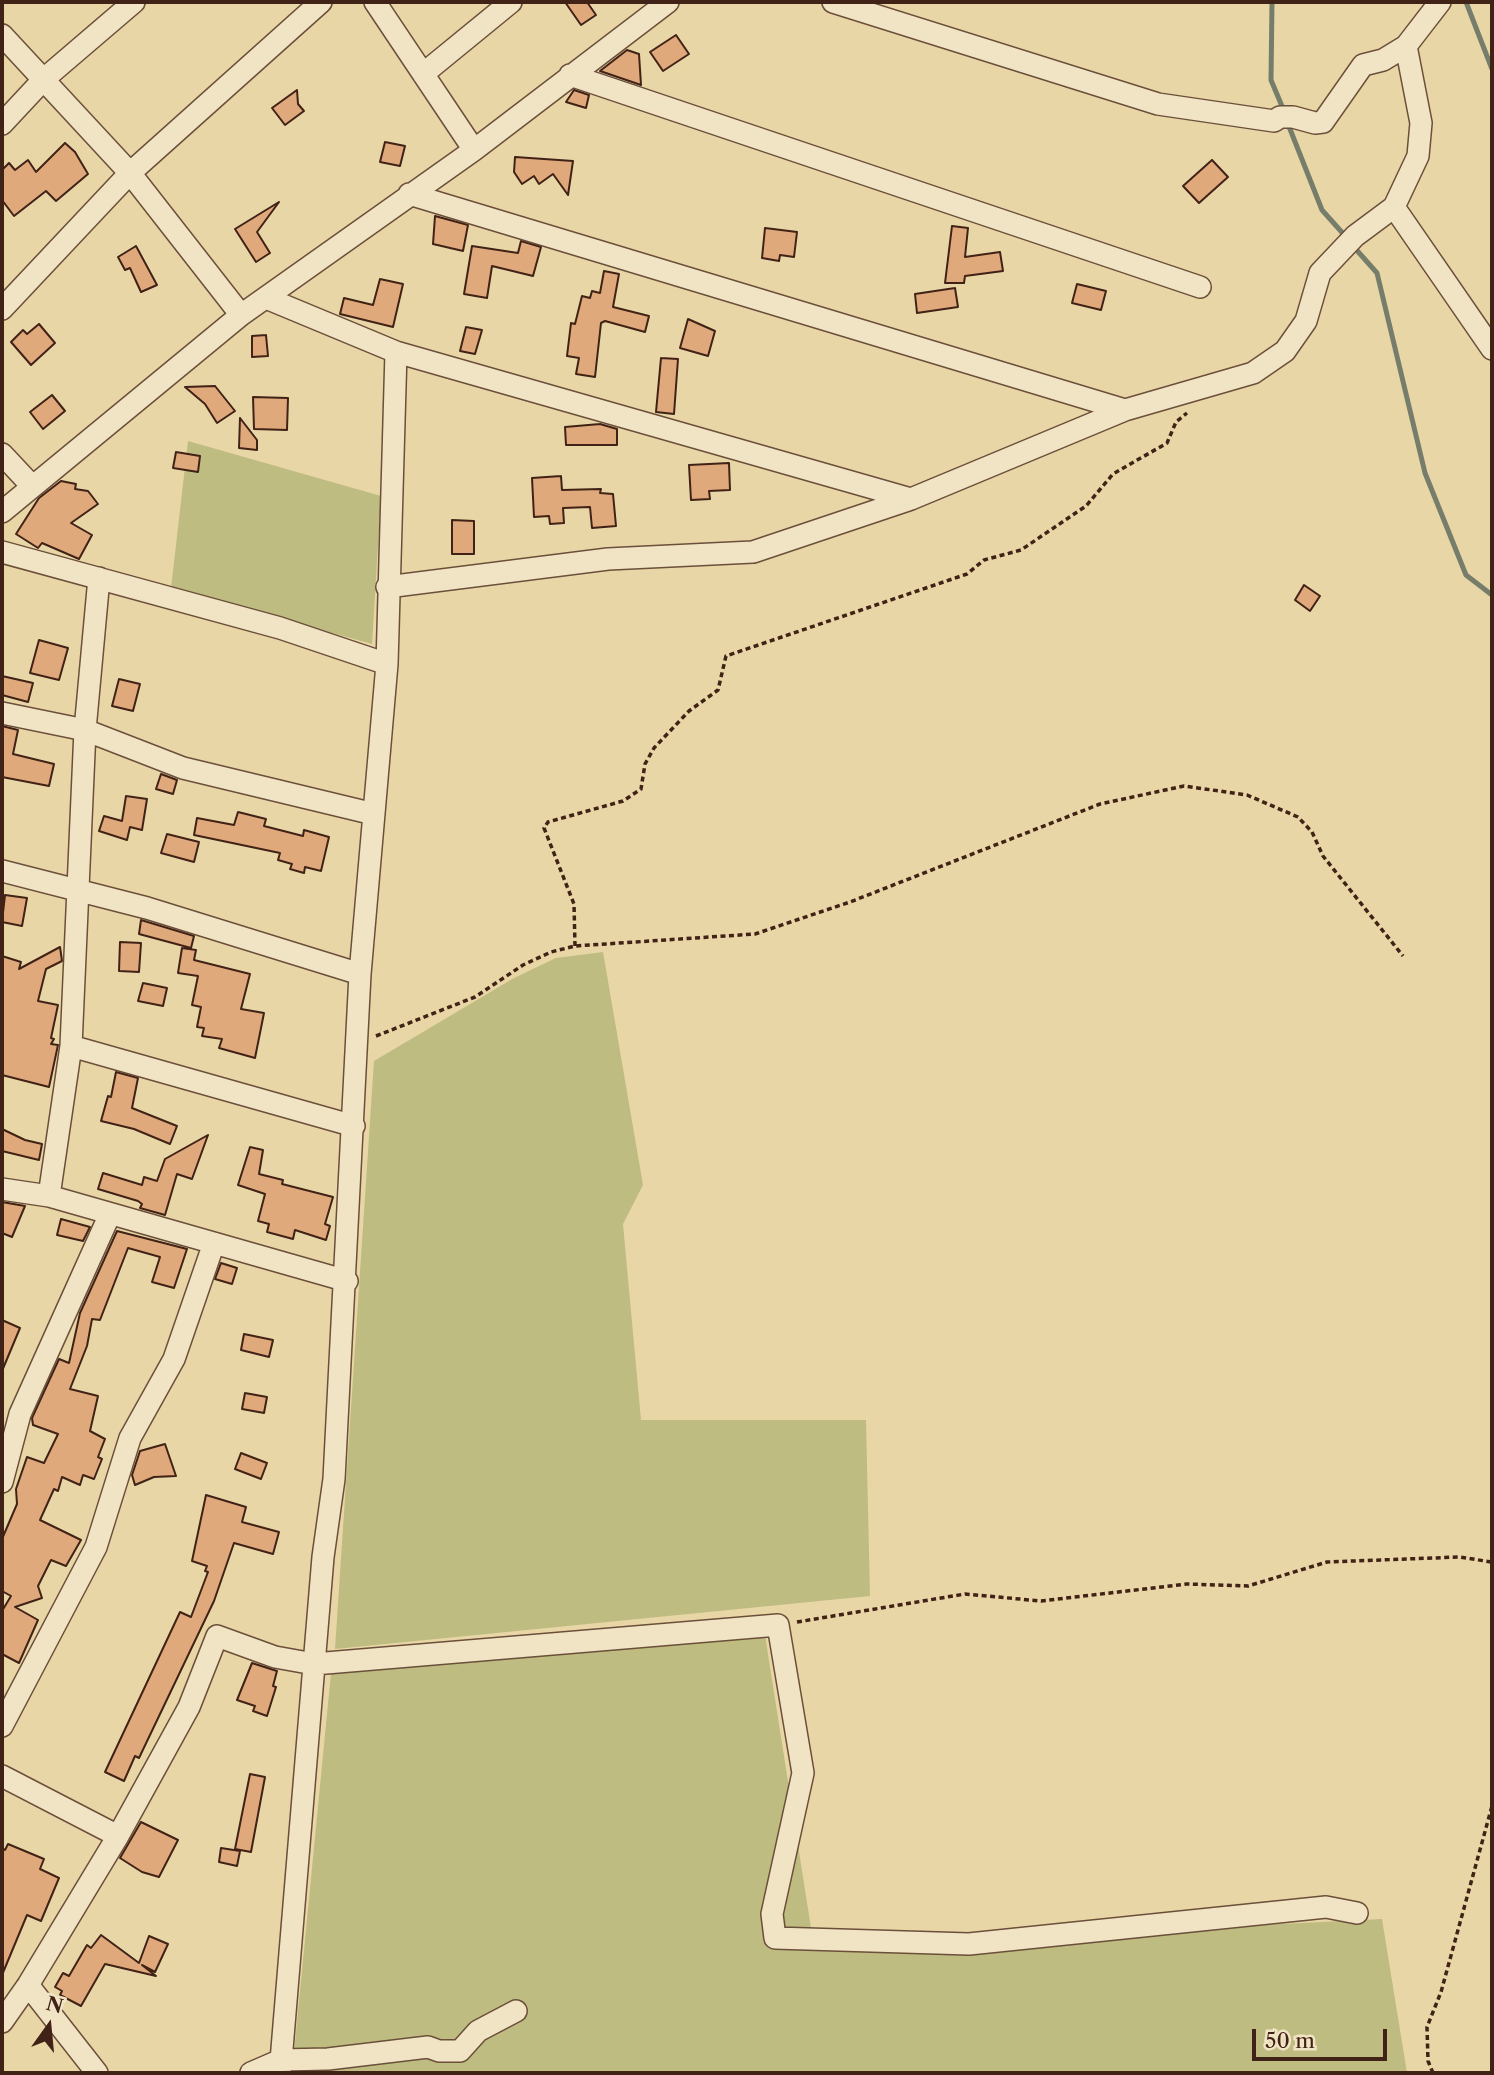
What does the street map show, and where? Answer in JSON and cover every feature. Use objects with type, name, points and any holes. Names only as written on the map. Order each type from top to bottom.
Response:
[{"type":"street","points":[[2,124],[44,79],[134,2]]},
{"type":"street","points":[[2,309],[130,173],[321,2]]},
{"type":"street","points":[[375,2],[474,150]]},
{"type":"street","points":[[423,74],[511,2]]},
{"type":"street","points":[[2,512],[241,316],[474,150],[668,2]]},
{"type":"street","points":[[833,2],[1158,104],[1315,123],[1323,122],[1363,65],[1384,60],[1406,46],[1440,2]]},
{"type":"street","points":[[2,35],[130,173],[241,316]]},
{"type":"street","points":[[387,587],[608,559],[753,552],[911,499],[1125,410],[1253,373],[1285,351],[1306,321],[1320,273],[1355,236],[1394,207],[1418,156],[1421,123],[1406,46]]},
{"type":"street","points":[[570,75],[1200,287]]},
{"type":"street","points":[[409,194],[1125,410]]},
{"type":"street","points":[[1394,207],[1489,338]]},
{"type":"street","points":[[266,298],[396,352],[911,499]]},
{"type":"street","points":[[280,2067],[323,1557],[334,1479],[347,1281],[360,974],[387,664],[387,587],[396,352]]},
{"type":"street","points":[[2,454],[32,486]]},
{"type":"street","points":[[2,552],[280,628],[387,664]]},
{"type":"street","points":[[49,1196],[71,1046],[85,730],[99,578]]},
{"type":"street","points":[[2,713],[85,730],[183,768],[374,814]]},
{"type":"street","points":[[2,871],[147,908],[360,974]]},
{"type":"street","points":[[71,1046],[354,1126]]},
{"type":"street","points":[[2,1189],[49,1196],[347,1281]]},
{"type":"street","points":[[2,1482],[20,1414],[110,1214]]},
{"type":"street","points":[[2,1726],[96,1547],[130,1438],[174,1359],[214,1243]]},
{"type":"street","points":[[2,2022],[28,1985],[118,1836],[189,1707],[217,1636],[275,1657],[314,1664],[778,1625],[803,1773],[772,1914],[775,1938],[970,1944],[1326,1907],[1357,1913]]},
{"type":"street","points":[[2,1776],[118,1836]]},
{"type":"street","points":[[28,1985],[97,2073]]},
{"type":"street","points":[[251,2073],[328,2059],[428,2047],[439,2051],[460,2051],[478,2031],[516,2011]]},
{"type":"path","points":[[575,946],[574,904],[544,828],[548,822],[623,801],[641,789],[646,764],[654,748],[689,711],[718,690],[726,656],[967,574],[984,560],[1021,550],[1086,506],[1113,474],[1167,443],[1176,422],[1192,410]]},
{"type":"path","points":[[358,1043],[475,997],[523,965],[575,946],[755,934],[874,893],[1100,804],[1184,786],[1247,795],[1298,817],[1312,832],[1323,856],[1403,956]]},
{"type":"path","points":[[778,1625],[965,1594],[1041,1601],[1187,1584],[1248,1586],[1326,1562],[1459,1558],[1492,1562]]},
{"type":"path","points":[[1433,2073],[1429,2061],[1427,2027],[1441,1992],[1492,1806]]},
{"type":"shaded area","points":[[188,441],[381,496],[372,644],[171,588]]},
{"type":"shaded area","points":[[603,952],[643,1185],[623,1224],[641,1420],[866,1420],[870,1596],[335,1649],[374,1061],[514,978],[556,958]]},
{"type":"shaded area","points":[[765,1635],[814,1947],[1382,1919],[1407,2073],[292,2073],[331,1673]]},
{"type":"building","points":[[565,2],[587,2],[596,15],[581,25]]},
{"type":"building","points":[[676,35],[689,54],[663,71],[650,52]]},
{"type":"building","points":[[627,50],[639,54],[641,85],[600,71]]},
{"type":"building","points":[[297,90],[298,104],[304,111],[285,125],[272,108]]},
{"type":"building","points":[[574,90],[589,95],[586,108],[566,102]]},
{"type":"building","points":[[385,142],[405,146],[400,166],[380,162]]},
{"type":"building","points":[[65,143],[75,152],[88,174],[56,201],[46,191],[14,216],[2,200],[2,170],[9,163],[15,170],[28,160],[36,172]]},
{"type":"building","points":[[515,157],[573,161],[568,195],[553,174],[539,184],[534,176],[522,184],[514,172]]},
{"type":"building","points":[[1212,160],[1228,177],[1199,203],[1183,186]]},
{"type":"building","points":[[279,202],[257,232],[270,253],[256,262],[235,229]]},
{"type":"building","points":[[435,216],[468,225],[463,251],[433,244]]},
{"type":"building","points":[[952,226],[968,228],[965,257],[1000,252],[1003,271],[965,276],[964,283],[945,283]]},
{"type":"building","points":[[765,228],[797,232],[794,257],[780,255],[779,261],[762,258]]},
{"type":"building","points":[[521,241],[541,247],[533,276],[492,266],[487,298],[464,294],[472,246],[518,253]]},
{"type":"building","points":[[136,246],[157,285],[141,292],[130,268],[125,270],[118,257]]},
{"type":"building","points":[[604,271],[619,274],[613,307],[649,316],[645,332],[605,321],[601,323],[595,377],[576,374],[579,358],[567,356],[571,323],[575,324],[582,296],[590,298],[592,291],[600,293]]},
{"type":"building","points":[[380,279],[403,284],[393,327],[340,314],[344,298],[373,305]]},
{"type":"building","points":[[1077,284],[1106,291],[1101,310],[1072,303]]},
{"type":"building","points":[[955,288],[958,307],[917,313],[915,294]]},
{"type":"building","points":[[688,319],[715,331],[708,356],[680,348]]},
{"type":"building","points":[[39,324],[55,343],[31,365],[11,342],[23,330],[27,334]]},
{"type":"building","points":[[466,327],[482,330],[475,354],[460,351]]},
{"type":"building","points":[[266,335],[268,356],[252,357],[252,336]]},
{"type":"building","points":[[661,358],[678,359],[674,414],[656,412]]},
{"type":"building","points":[[215,386],[235,411],[217,423],[205,404],[185,387]]},
{"type":"building","points":[[52,395],[65,411],[43,429],[30,412]]},
{"type":"building","points":[[253,397],[288,398],[287,430],[254,429]]},
{"type":"building","points":[[240,418],[257,440],[257,450],[239,448]]},
{"type":"building","points":[[600,424],[617,429],[617,445],[566,445],[565,427]]},
{"type":"building","points":[[176,452],[200,456],[198,472],[173,468]]},
{"type":"building","points":[[729,463],[730,490],[709,491],[710,499],[691,500],[689,465]]},
{"type":"building","points":[[561,476],[562,490],[601,489],[600,493],[613,494],[616,526],[592,528],[590,507],[563,508],[564,523],[550,524],[549,516],[534,517],[532,478]]},
{"type":"building","points":[[61,481],[76,484],[75,489],[88,491],[98,504],[71,523],[92,535],[79,559],[42,543],[38,548],[16,534],[39,498]]},
{"type":"building","points":[[452,520],[474,521],[474,554],[452,554]]},
{"type":"building","points":[[1304,585],[1320,596],[1310,611],[1295,600]]},
{"type":"building","points":[[39,640],[68,648],[59,680],[30,673]]},
{"type":"building","points":[[2,676],[33,683],[28,702],[2,695]]},
{"type":"building","points":[[119,679],[140,684],[133,711],[112,706]]},
{"type":"building","points":[[2,726],[18,730],[13,754],[54,764],[49,786],[2,777]]},
{"type":"building","points":[[161,774],[177,780],[173,794],[156,789]]},
{"type":"building","points":[[126,796],[147,799],[142,830],[130,827],[127,840],[99,831],[104,816],[122,821]]},
{"type":"building","points":[[238,812],[266,819],[264,826],[303,836],[304,830],[329,837],[321,871],[305,867],[304,873],[290,869],[292,864],[278,860],[280,853],[194,835],[197,818],[234,825]]},
{"type":"building","points":[[167,834],[199,842],[194,862],[161,853]]},
{"type":"building","points":[[5,895],[27,898],[22,926],[2,922]]},
{"type":"building","points":[[141,920],[194,936],[191,948],[139,934]]},
{"type":"building","points":[[120,942],[141,943],[139,972],[119,971]]},
{"type":"building","points":[[60,947],[62,961],[46,969],[38,1001],[58,1005],[51,1044],[58,1045],[49,1087],[2,1075],[2,956],[21,962],[19,969]]},
{"type":"building","points":[[182,948],[196,950],[194,960],[250,974],[241,1009],[264,1013],[255,1058],[219,1048],[222,1039],[202,1036],[204,1028],[197,1027],[201,1007],[192,1005],[198,976],[178,973]]},
{"type":"building","points":[[143,983],[167,988],[163,1006],[138,1001]]},
{"type":"building","points":[[116,1072],[138,1078],[132,1108],[177,1126],[170,1144],[134,1129],[101,1121],[108,1096],[111,1097]]},
{"type":"building","points":[[2,1129],[25,1140],[42,1144],[39,1160],[2,1151]]},
{"type":"building","points":[[208,1135],[192,1179],[177,1174],[165,1215],[140,1208],[142,1204],[138,1201],[98,1189],[103,1173],[142,1185],[144,1177],[157,1181],[165,1159]]},
{"type":"building","points":[[250,1147],[263,1150],[259,1174],[283,1180],[282,1184],[333,1197],[325,1224],[330,1226],[326,1240],[295,1230],[293,1239],[267,1232],[269,1224],[258,1221],[265,1194],[238,1185]]},
{"type":"building","points":[[2,1202],[25,1206],[12,1237],[2,1233]]},
{"type":"building","points":[[61,1219],[90,1227],[83,1241],[57,1235]]},
{"type":"building","points":[[117,1231],[187,1249],[174,1288],[152,1282],[160,1257],[128,1248],[100,1320],[92,1319],[87,1346],[70,1389],[98,1396],[90,1431],[105,1439],[98,1457],[102,1459],[94,1479],[83,1475],[80,1485],[62,1477],[58,1491],[54,1489],[40,1520],[81,1540],[66,1566],[51,1560],[38,1586],[42,1598],[15,1607],[38,1620],[19,1663],[2,1654],[2,1611],[11,1596],[2,1591],[2,1539],[17,1504],[16,1489],[27,1457],[44,1463],[58,1434],[33,1425],[32,1418],[59,1359],[69,1363],[80,1313]]},
{"type":"building","points":[[221,1263],[237,1268],[232,1284],[215,1279]]},
{"type":"building","points":[[2,1320],[20,1328],[2,1371]]},
{"type":"building","points":[[244,1334],[273,1340],[269,1357],[241,1350]]},
{"type":"building","points":[[245,1393],[267,1397],[264,1413],[242,1409]]},
{"type":"building","points":[[165,1444],[176,1476],[154,1477],[135,1485],[132,1475],[140,1451]]},
{"type":"building","points":[[241,1453],[267,1463],[261,1479],[235,1469]]},
{"type":"building","points":[[206,1495],[246,1507],[242,1522],[279,1532],[273,1554],[234,1543],[214,1601],[139,1758],[135,1756],[124,1781],[105,1772],[180,1612],[191,1617],[208,1572],[205,1571],[207,1566],[192,1561]]},
{"type":"building","points":[[252,1663],[277,1671],[273,1686],[276,1687],[267,1716],[253,1711],[255,1706],[237,1700]]},
{"type":"building","points":[[250,1774],[265,1777],[251,1852],[235,1849]]},
{"type":"building","points":[[141,1822],[178,1840],[159,1877],[142,1872],[120,1858]]},
{"type":"building","points":[[8,1844],[44,1859],[40,1869],[59,1878],[41,1921],[27,1915],[2,1975],[2,1848],[5,1850]]},
{"type":"building","points":[[221,1848],[240,1851],[237,1866],[219,1862]]},
{"type":"building","points":[[101,1935],[139,1963],[149,1936],[168,1944],[155,1972],[142,1965],[156,1976],[105,1964],[81,2006],[60,1995],[62,1991],[55,1987],[63,1973],[69,1976],[87,1945],[91,1948]]},
{"type":"waterway","points":[[1272,2],[1271,80],[1284,111]]},
{"type":"waterway","points":[[1466,2],[1492,69]]},
{"type":"waterway","points":[[1288,124],[1322,210],[1347,238]]},
{"type":"waterway","points":[[1353,246],[1377,273],[1425,473],[1466,575],[1492,595]]}]
